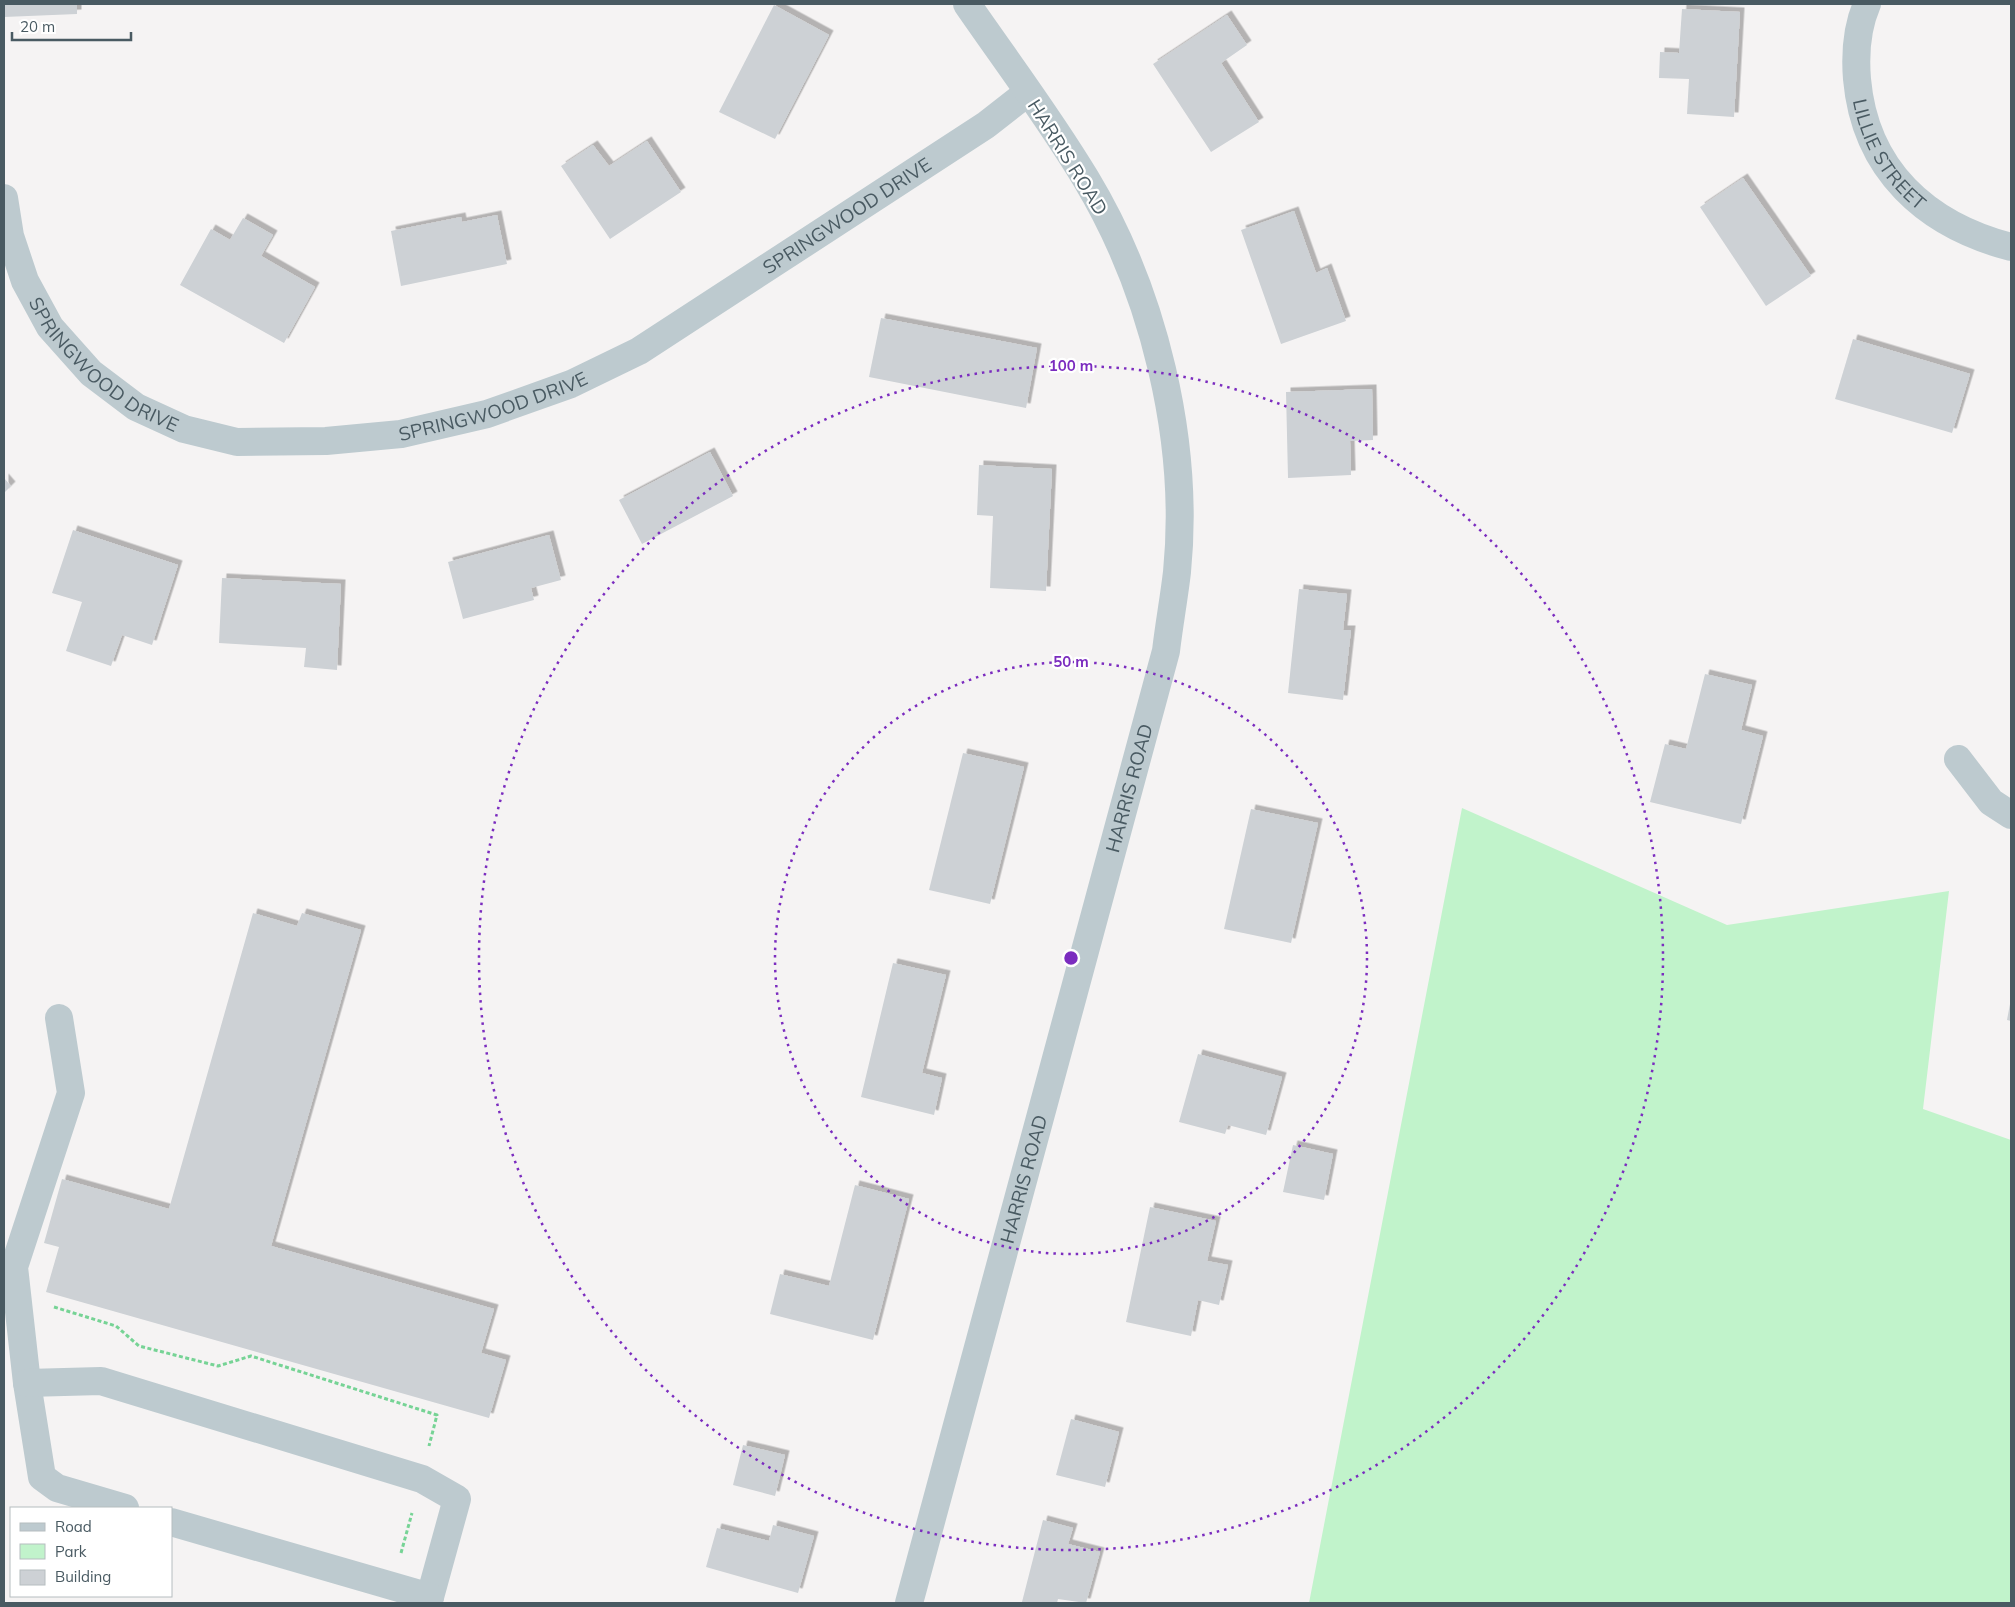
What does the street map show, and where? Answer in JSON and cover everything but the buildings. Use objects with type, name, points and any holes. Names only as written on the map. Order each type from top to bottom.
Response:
[{"type":"street","name":"HARRIS ROAD","points":[[909,1603],[1166,651],[1177,571],[1178,490],[1170,409],[1152,330],[1124,254],[1086,180],[967,4]]},
{"type":"street","name":"LILLIE STREET","points":[[1867,4],[1862,15],[1856,56],[1859,101],[1873,143],[1895,179],[1925,208],[1954,227],[1989,241],[2011,247]]},
{"type":"street","name":"SPRINGWOOD DRIVE","points":[[4,198],[10,236],[25,281],[50,327],[90,373],[136,407],[184,429],[237,442],[326,442],[401,434],[487,414],[571,384],[639,351],[986,125],[1028,93]]},
{"type":"street","points":[[1958,759],[1991,802],[2011,815]]},
{"type":"street","points":[[60,1018],[71,1093],[14,1267],[28,1383],[42,1477],[57,1488],[122,1507]]},
{"type":"street","points":[[28,1383],[102,1381],[422,1479],[456,1499],[429,1600],[172,1522]]},
{"type":"green space","points":[[1462,808],[1727,925],[1949,891],[1923,1109],[2011,1140],[2011,1603],[1309,1603]]}]
